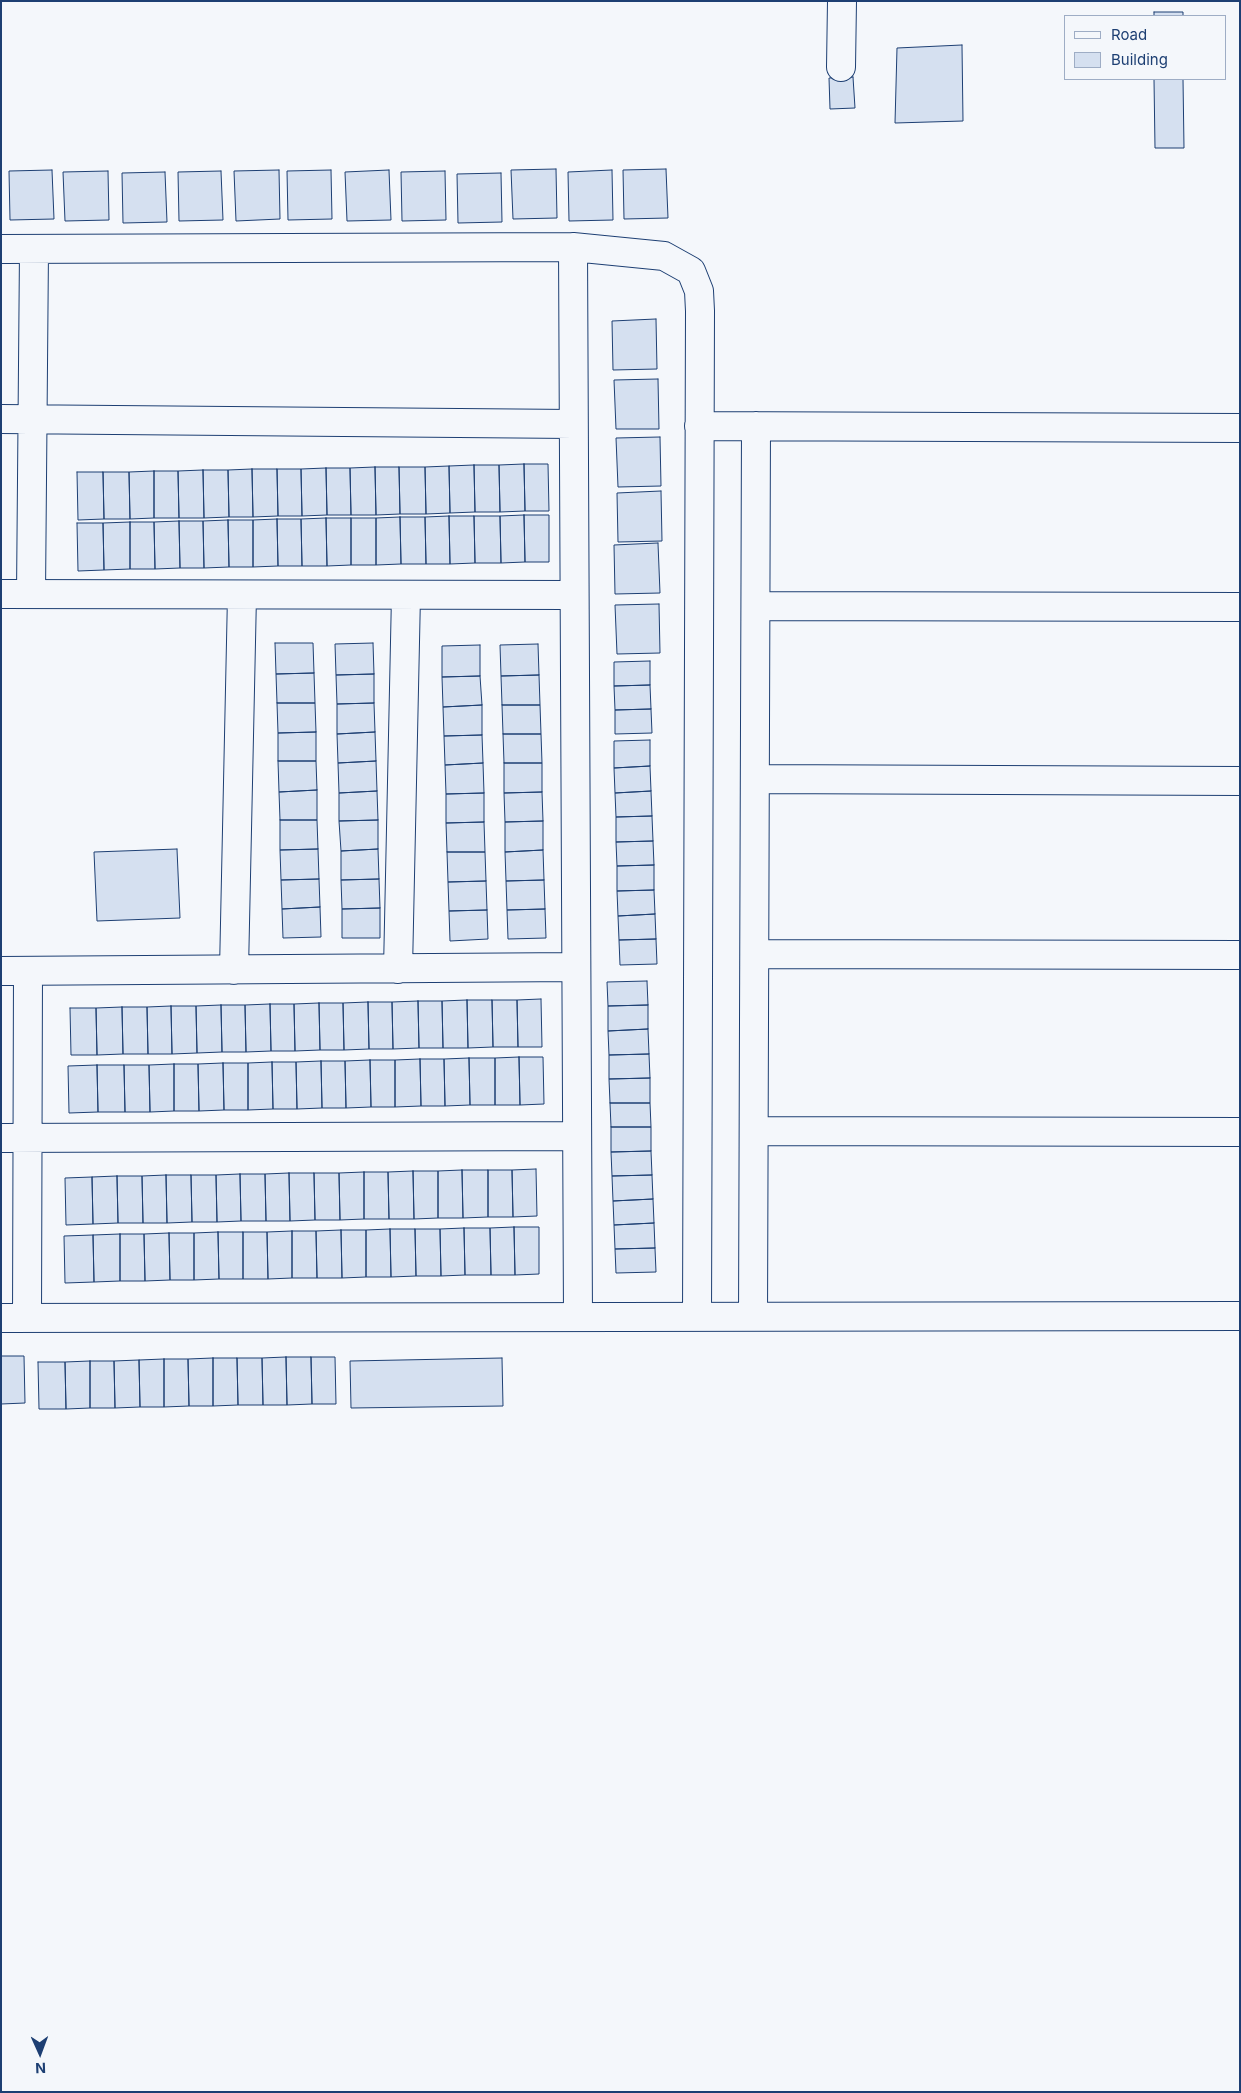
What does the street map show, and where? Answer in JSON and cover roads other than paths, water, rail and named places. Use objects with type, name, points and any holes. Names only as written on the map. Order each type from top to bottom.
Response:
[{"type":"street","points":[[841,67],[842,1]]},
{"type":"street","points":[[573,247],[578,1317]]},
{"type":"street","points":[[1,249],[573,247],[664,256],[691,271],[699,291],[700,426],[697,1317]]},
{"type":"street","points":[[31,594],[34,250]]},
{"type":"street","points":[[1,419],[574,424]]},
{"type":"street","points":[[700,426],[1240,428]]},
{"type":"street","points":[[753,1317],[756,426]]},
{"type":"street","points":[[1,594],[574,596]]},
{"type":"street","points":[[234,970],[242,595]]},
{"type":"street","points":[[398,969],[406,595]]},
{"type":"street","points":[[756,606],[1240,607]]},
{"type":"street","points":[[755,779],[1240,781]]},
{"type":"street","points":[[755,954],[1240,955]]},
{"type":"street","points":[[576,968],[14,971],[14,1318],[1240,1316]]},
{"type":"street","points":[[754,1131],[1240,1132]]},
{"type":"street","points":[[14,1138],[577,1136]]}]
